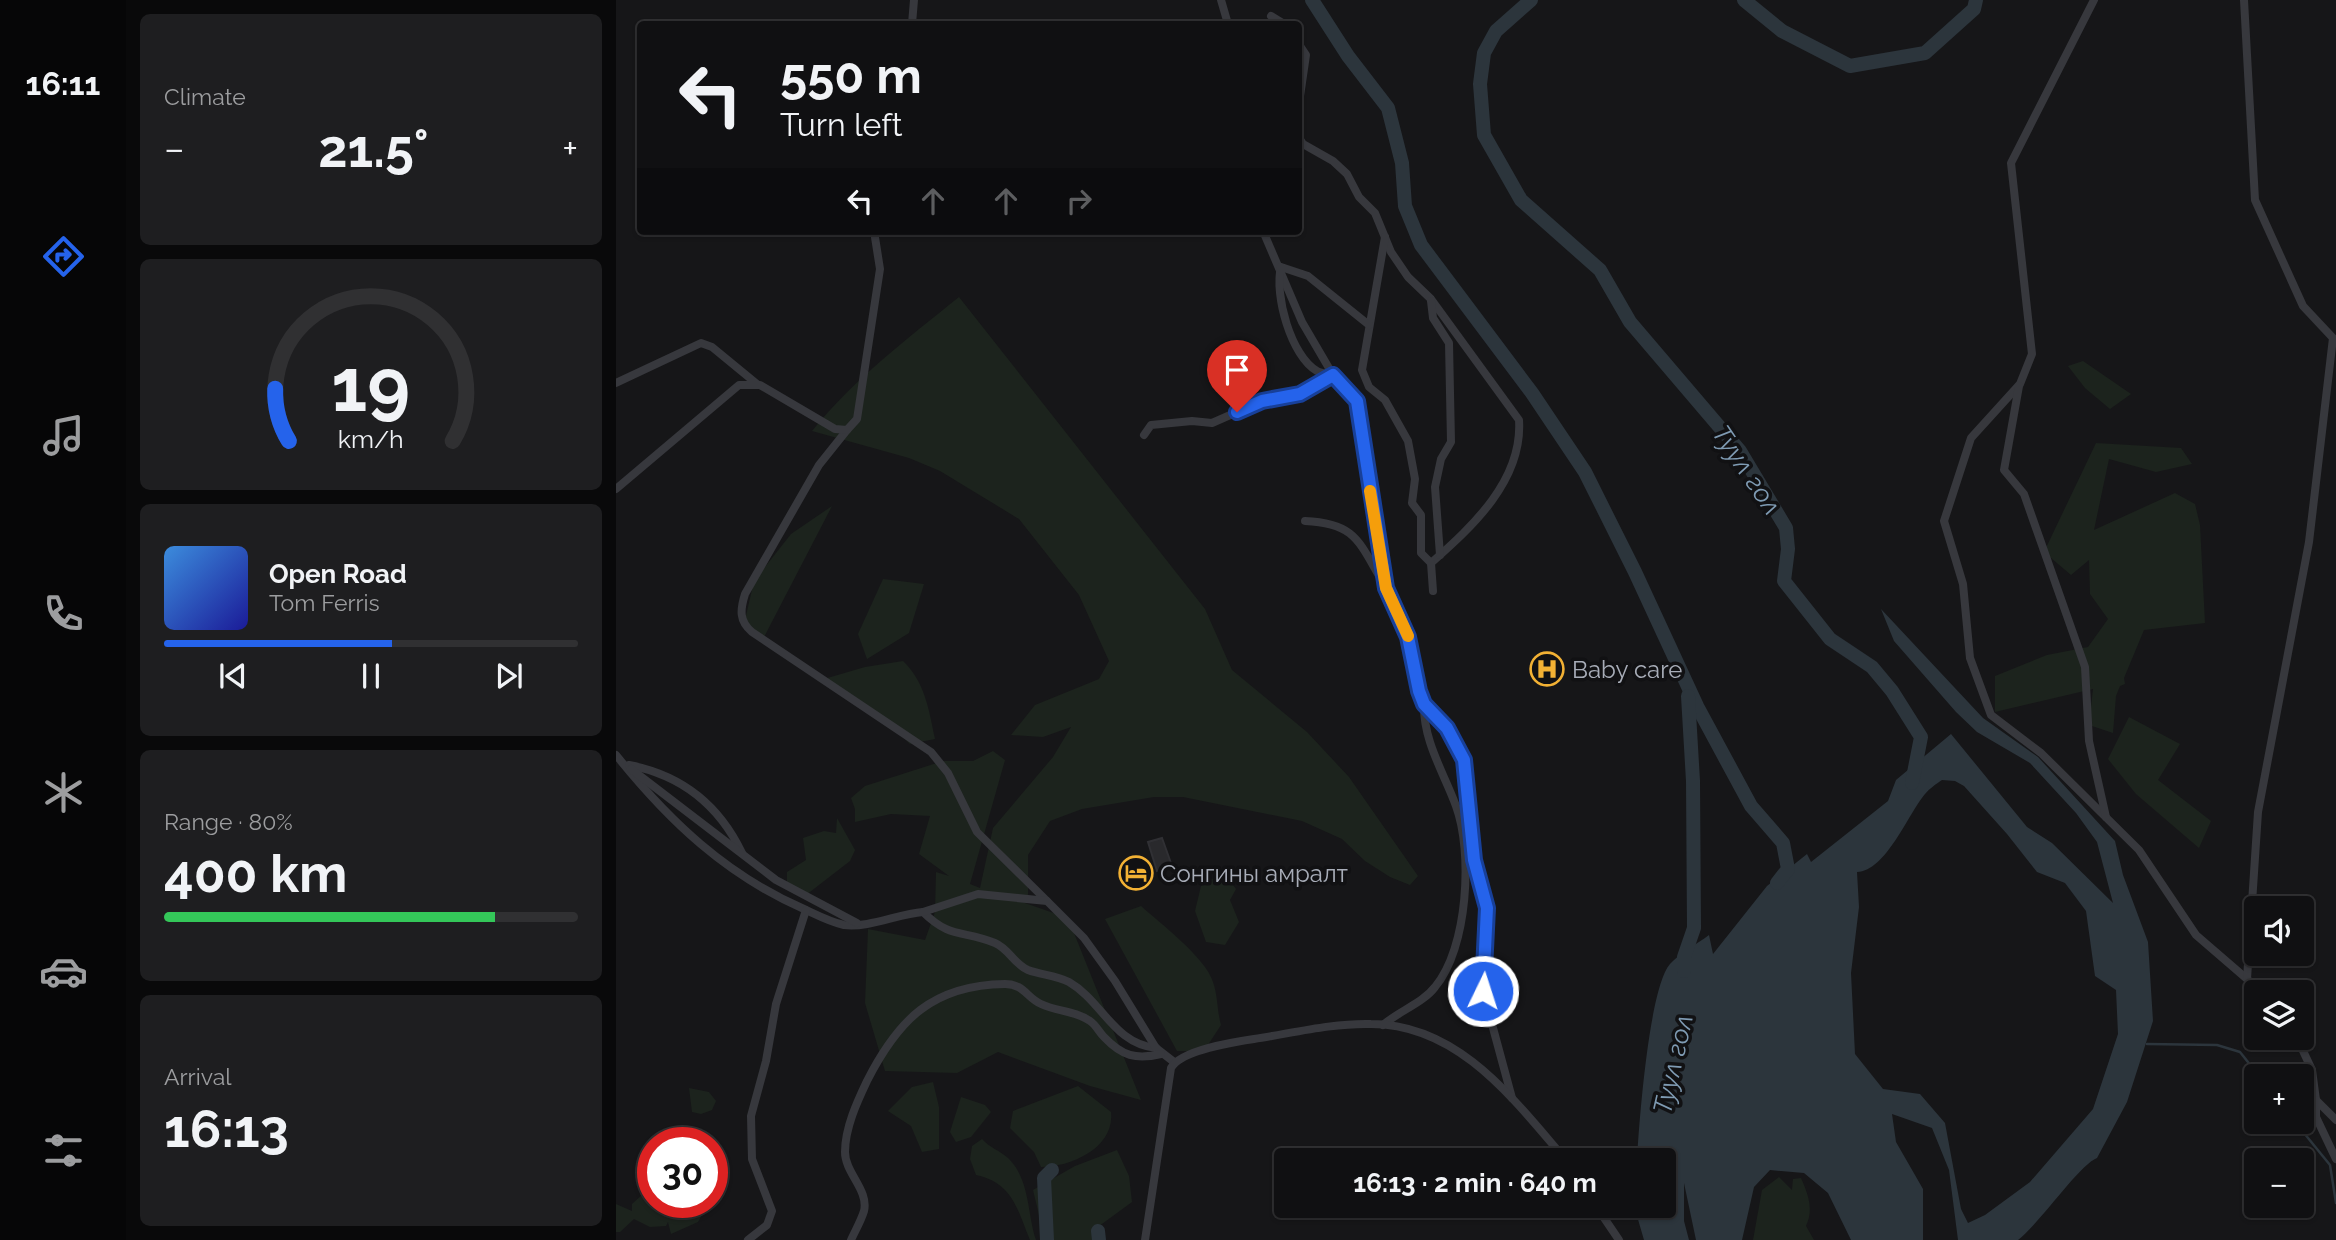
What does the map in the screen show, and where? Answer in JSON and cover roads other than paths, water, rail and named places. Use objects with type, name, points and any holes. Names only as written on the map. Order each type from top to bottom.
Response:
[{"type":"street","points":[[1221,0],[1227,21]]},
{"type":"street","points":[[2094,0],[2011,163],[2032,354],[2020,384],[2004,470],[2024,494],[2085,667],[2089,741],[2106,817]]},
{"type":"street","points":[[2244,0],[2255,200],[2303,306],[2333,338],[2309,542],[2258,812],[2247,979]]},
{"type":"street","points":[[912,21],[914,3]]},
{"type":"street","points":[[1271,16],[1279,21]]},
{"type":"street","points":[[1302,49],[1306,55],[1302,82]]},
{"type":"street","points":[[1302,142],[1333,161],[1347,174],[1359,197],[1375,213],[1385,237],[1408,277],[1431,299],[1519,420],[1521,440],[1507,477],[1484,513],[1431,563]]},
{"type":"street","points":[[875,235],[880,269],[856,419],[819,465],[745,594],[741,613],[743,620],[752,632],[931,752],[948,773],[977,832],[1072,924],[1098,955],[1158,1051]]},
{"type":"street","points":[[1265,235],[1281,267],[1302,322],[1333,375],[1357,401],[1386,588]]},
{"type":"street","points":[[1385,237],[1362,370],[1369,387],[1385,400],[1408,441],[1415,479],[1412,503],[1421,516],[1421,553],[1431,563],[1433,591]]},
{"type":"street","points":[[1281,267],[1308,276],[1369,325]]},
{"type":"street","points":[[1281,267],[1277,282],[1279,300],[1292,336],[1316,371],[1333,375]]},
{"type":"street","points":[[1431,299],[1433,318],[1449,342],[1451,442],[1441,459],[1435,487],[1440,555]]},
{"type":"street","points":[[616,383],[701,343],[712,347],[760,385],[835,429],[847,430]]},
{"type":"street","points":[[1144,435],[1151,425],[1161,423],[1212,423],[1262,401],[1300,394],[1333,375]]},
{"type":"street","points":[[616,489],[730,389],[751,383],[760,385]]},
{"type":"street","points":[[2020,384],[1972,438],[1944,521],[1963,584],[1970,658],[1991,715],[2040,753],[2139,850],[2196,935],[2247,979]]},
{"type":"street","points":[[1305,521],[1327,522],[1345,527],[1360,545],[1386,588],[1408,637],[1414,676],[1424,704],[1428,736],[1462,825],[1464,893],[1457,939],[1441,979],[1423,999],[1383,1025]]},
{"type":"street","points":[[1424,704],[1447,728],[1464,760],[1474,860],[1487,908],[1483,991],[1513,1098]]},
{"type":"street","points":[[618,760],[651,799],[725,867],[806,910],[844,925],[859,925],[923,912],[978,894],[1047,901]]},
{"type":"street","points":[[618,760],[683,782],[714,810],[732,832],[743,853]]},
{"type":"street","points":[[618,760],[776,880],[859,925]]},
{"type":"street","points":[[748,1240],[767,1225],[772,1212],[752,1159],[751,1116],[766,1061],[776,1004],[806,910]]},
{"type":"street","points":[[923,912],[939,928],[995,943],[1008,951],[1026,969],[1065,980],[1086,994],[1107,1021],[1129,1040],[1158,1051],[1174,1062]]},
{"type":"street","points":[[851,1240],[864,1210],[864,1198],[846,1165],[845,1148],[857,1102],[894,1034],[912,1014],[946,993],[1007,984],[1024,988],[1039,1003],[1066,1009],[1091,1021],[1116,1048],[1129,1057],[1158,1051]]},
{"type":"street","points":[[1145,1240],[1168,1080],[1174,1062],[1181,1057],[1240,1041],[1346,1024],[1409,1028],[1465,1053],[1513,1098],[1556,1148]]},
{"type":"street","points":[[2303,1050],[2312,1069],[2316,1117],[2336,1159]]},
{"type":"street","points":[[2316,1100],[2336,1120]]},
{"type":"street","points":[[1604,1218],[1619,1240]]},
{"type":"water","points":[[1881,609],[1983,718],[2038,757],[2115,841],[2123,875],[2148,942],[2153,1021],[2127,1102],[2097,1158],[2080,1171],[2038,1221],[2018,1240],[1958,1240],[1949,1170],[1932,1128],[1892,1114],[1896,1142],[1923,1189],[1923,1240],[1851,1240],[1828,1193],[1804,1173],[1770,1170],[1754,1187],[1742,1240],[1696,1240],[1684,1183],[1684,1221],[1689,1240],[1644,1240],[1638,1218],[1676,1218],[1676,1148],[1638,1148],[1651,1027],[1656,1000],[1670,964],[1709,935],[1713,954],[1767,886],[1807,854],[1811,862],[1888,801],[1896,780],[1951,734],[2027,827],[2052,843],[2113,903],[2097,842],[2076,813],[2030,763],[1977,732],[1894,641]],"holes":[[[1942,780],[1955,781],[1964,786],[2037,872],[2065,883],[2086,911],[2095,976],[2116,990],[2118,1034],[2093,1109],[2030,1182],[1985,1215],[1968,1223],[1961,1209],[1945,1123],[1920,1094],[1883,1089],[1855,1054],[1851,973],[1859,907],[1857,872],[1868,869],[1887,852],[1928,790]]]},
{"type":"waterway","name":"Туул гол","points":[[1312,0],[1348,56],[1388,108],[1402,163],[1405,206],[1421,245],[1532,393],[1585,472],[1697,706],[1751,806],[1783,843],[1788,869],[1777,883]]},
{"type":"waterway","name":"Туул гол","points":[[1531,0],[1496,31],[1484,53],[1480,84],[1484,135],[1521,200],[1600,270],[1630,322],[1740,451],[1786,528],[1788,549],[1784,581],[1830,639],[1872,667],[1892,691],[1921,737],[1912,783]]},
{"type":"waterway","name":"Туул гол","points":[[1744,0],[1782,31],[1850,66],[1925,53],[1974,9],[1976,0]]},
{"type":"waterway","points":[[1684,971],[1684,957],[1694,928],[1693,781],[1688,696]]},
{"type":"waterway","points":[[2147,1044],[2217,1045],[2240,1052],[2250,1064]]},
{"type":"waterway","points":[[2305,1134],[2330,1165],[2336,1203]]},
{"type":"waterway","points":[[1047,1240],[1044,1178],[1052,1170]]},
{"type":"waterway","points":[[1098,1231],[1099,1240]]},
{"type":"place","name":"Baby care","points":[[1547,669]]},
{"type":"place","name":"Сонгины амралт","points":[[1136,873]]}]
